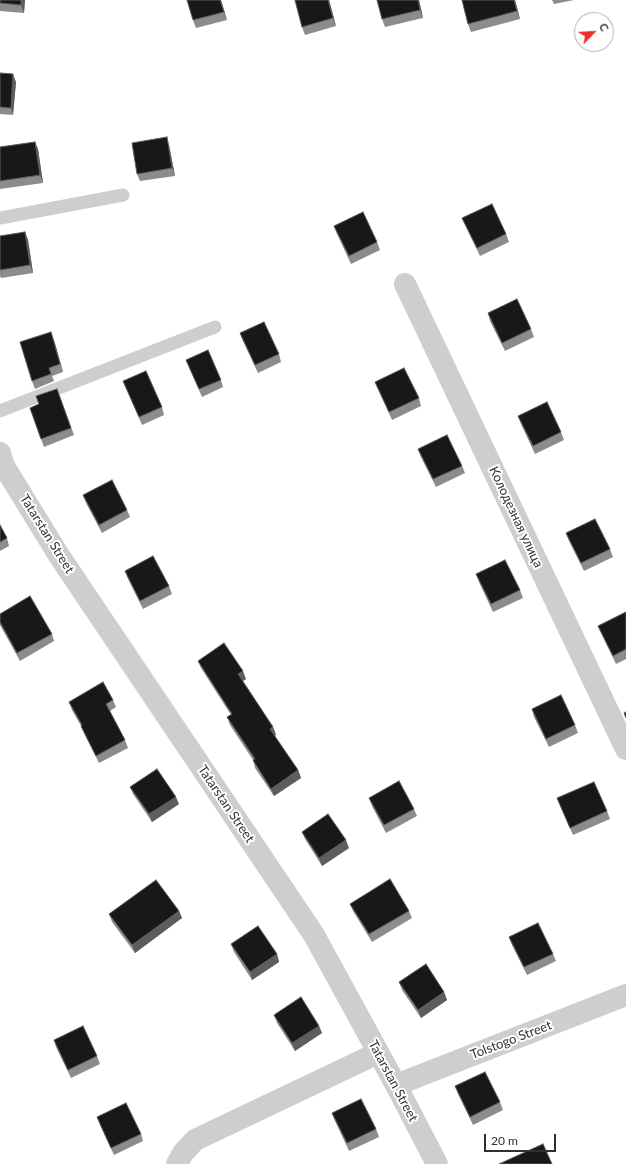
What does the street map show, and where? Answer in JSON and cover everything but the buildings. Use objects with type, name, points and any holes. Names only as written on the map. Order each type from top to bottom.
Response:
[{"type":"street","name":"Колодезная улица","points":[[405,284],[626,749]]},
{"type":"street","name":"Tatarstan Street","points":[[0,453],[4,466],[58,554],[314,935],[396,1085],[437,1164]]},
{"type":"street","name":"Tolstogo Street","points":[[396,1085],[626,995]]},
{"type":"street","points":[[177,1164],[183,1153],[195,1140],[378,1053]]},
{"type":"lane","points":[[0,218],[123,195]]},
{"type":"lane","points":[[0,411],[215,327]]}]
